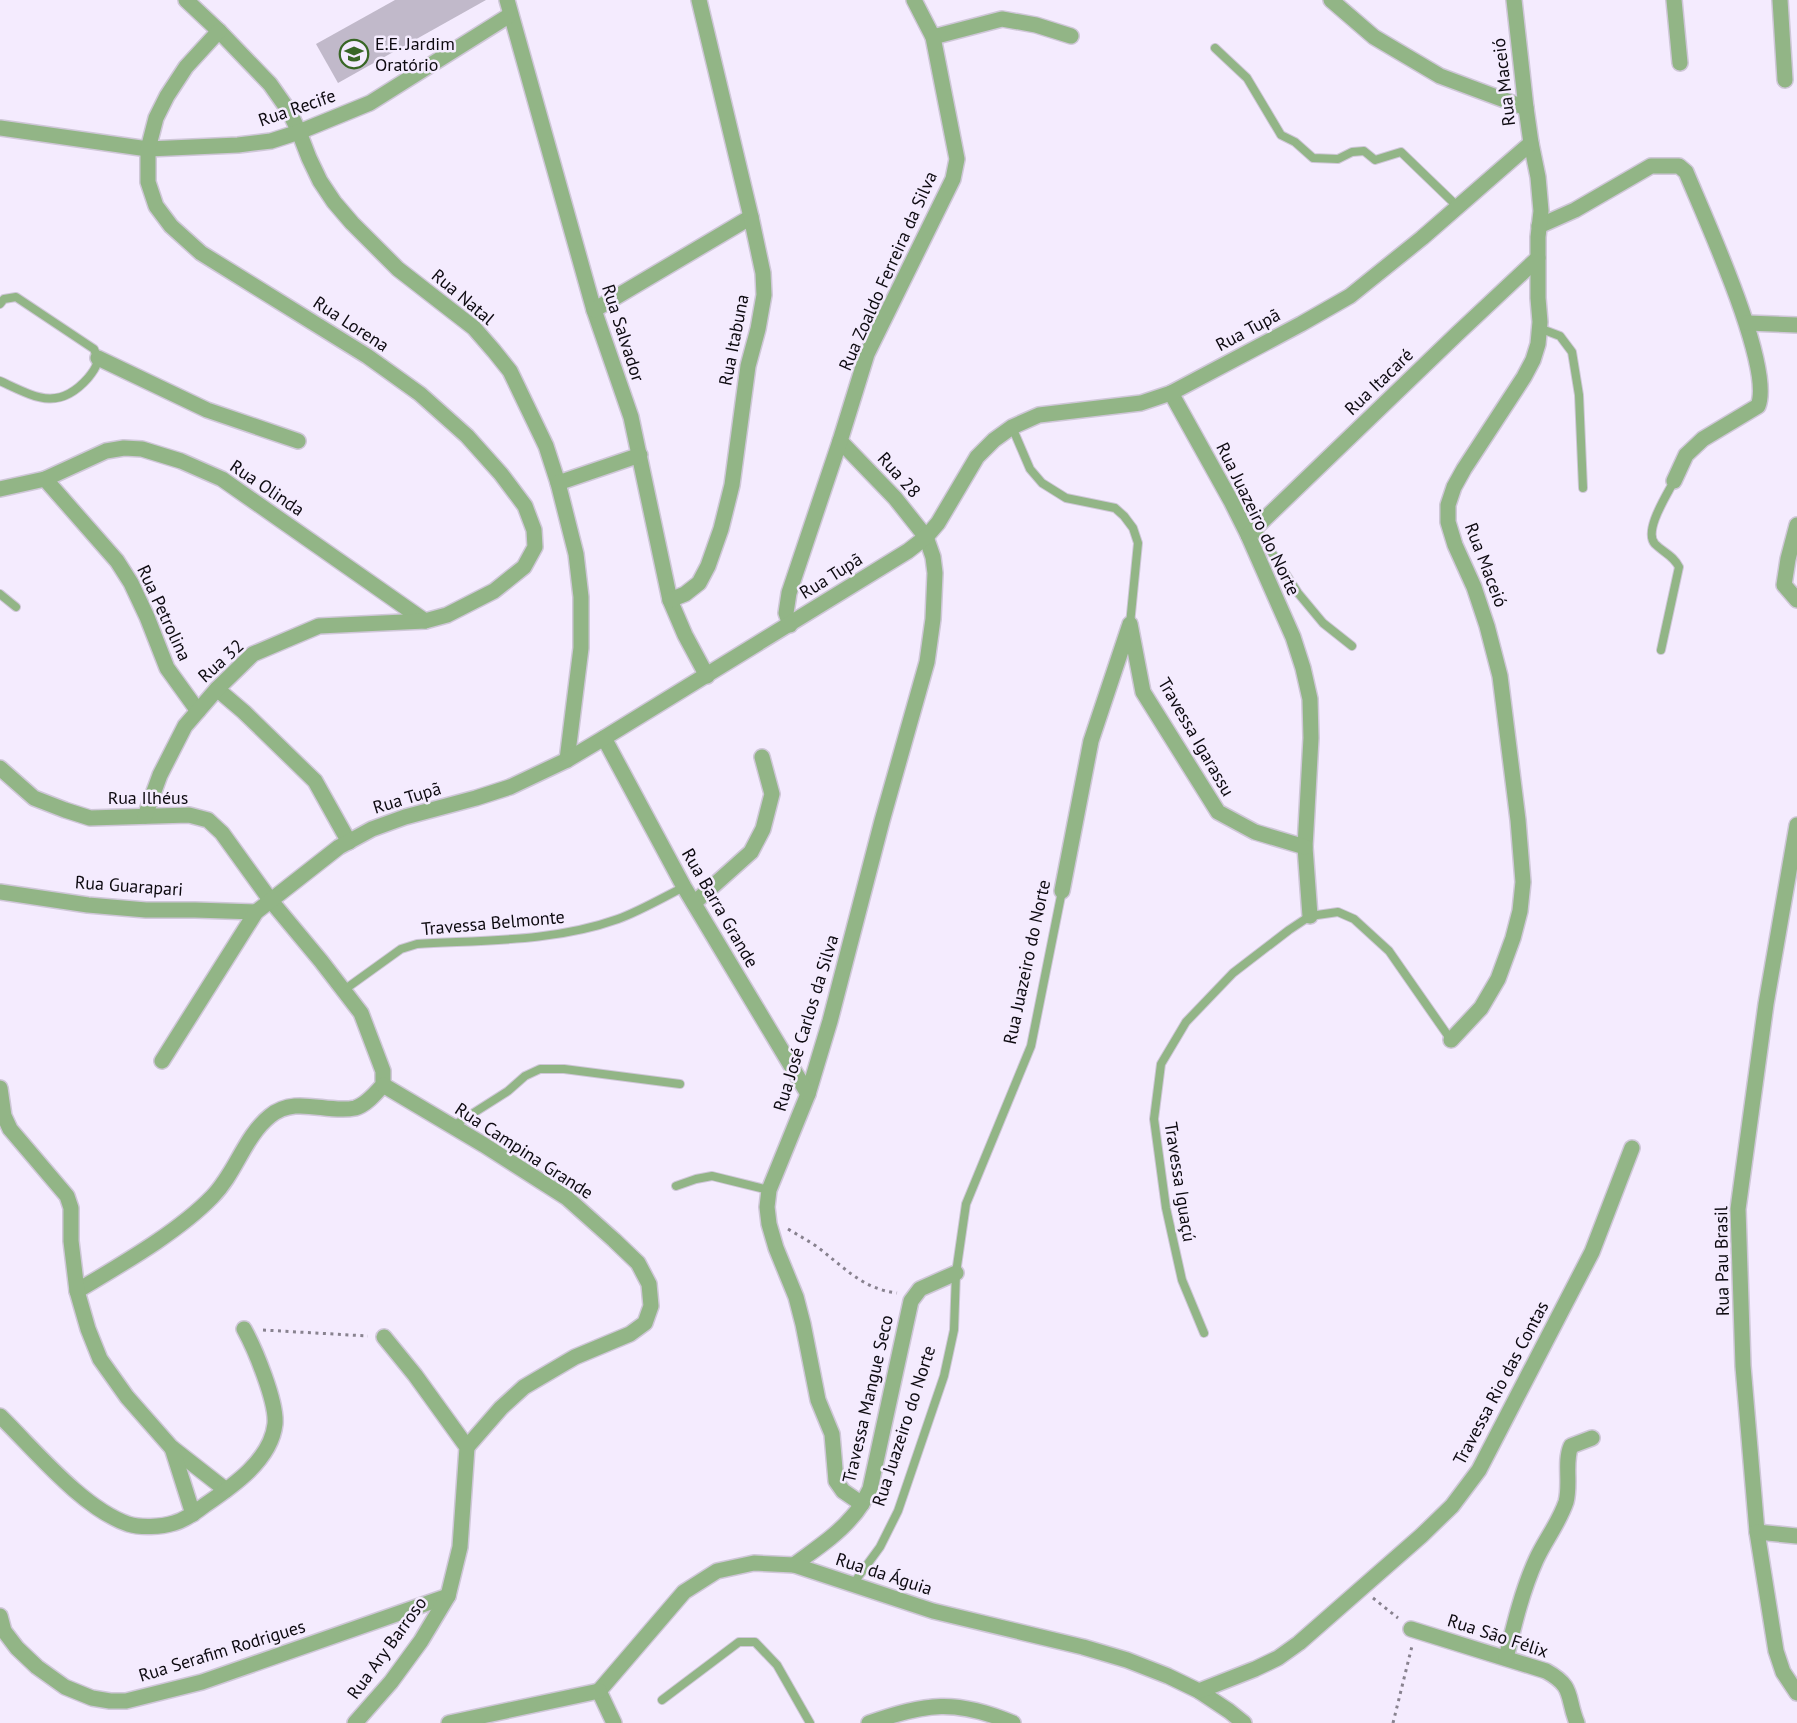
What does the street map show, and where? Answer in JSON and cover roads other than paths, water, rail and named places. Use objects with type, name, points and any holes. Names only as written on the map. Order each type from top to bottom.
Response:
[{"type":"street","name":"Rua Natal","points":[[186,0],[270,84],[289,111],[320,181],[352,223],[398,269],[474,328],[510,371],[546,446],[576,554],[581,648],[567,760]]},
{"type":"street","name":"Rua Itabuna","points":[[670,600],[685,594],[699,583],[708,566],[721,529],[732,485],[748,366],[764,295],[763,273],[751,217],[699,0]]},
{"type":"street","name":"Rua Zoaldo Ferreira da Silva","points":[[790,625],[786,613],[789,593],[867,354],[953,179],[957,159],[933,36],[915,0]]},
{"type":"street","points":[[1330,0],[1374,37],[1440,76],[1526,108]]},
{"type":"street","name":"Rua Maceió","points":[[1451,1040],[1481,1008],[1498,979],[1520,911],[1523,882],[1518,820],[1500,676],[1488,626],[1448,522],[1448,505],[1454,487],[1533,360],[1538,344],[1538,258],[1541,210],[1526,108],[1514,0]]},
{"type":"street","points":[[1674,0],[1680,63]]},
{"type":"street","points":[[1780,0],[1785,80]]},
{"type":"street","name":"Rua Recife","points":[[0,128],[148,149],[238,145],[271,141],[370,103],[508,7]]},
{"type":"street","name":"Rua Salvador","points":[[508,7],[594,310],[631,417],[670,600],[685,635],[707,676]]},
{"type":"street","points":[[933,36],[1002,19],[1036,25],[1071,36]]},
{"type":"street","name":"Rua Lorena","points":[[219,31],[186,66],[156,118],[148,149],[148,182],[156,206],[171,226],[201,253],[367,356],[420,394],[467,436],[501,474],[525,506],[534,530],[535,548],[524,567],[494,591],[447,615],[425,621]]},
{"type":"street","name":"Rua Tupã","points":[[162,1061],[256,912],[311,868],[349,842],[405,817],[510,787],[567,760],[908,551],[926,537],[938,523],[977,457],[994,440],[1012,428],[1039,416],[1141,403],[1171,393],[1301,324],[1350,296],[1422,238],[1531,143]]},
{"type":"street","points":[[1539,226],[1575,210],[1651,166],[1679,166],[1686,172],[1747,323],[1761,385],[1761,398],[1758,406],[1703,439],[1686,455],[1674,482]]},
{"type":"street","points":[[594,310],[751,217]]},
{"type":"street","name":"Rua Itacaré","points":[[1252,531],[1538,258]]},
{"type":"street","points":[[1747,323],[1797,326]]},
{"type":"street","points":[[98,358],[207,410],[298,441]]},
{"type":"street","name":"Rua Juazeiro do Norte","points":[[1171,393],[1231,501],[1252,531],[1303,668],[1310,699],[1311,738],[1305,847],[1310,916]]},
{"type":"street","name":"Rua 28","points":[[840,441],[900,505],[926,537]]},
{"type":"street","name":"Rua Olinda","points":[[0,489],[45,479],[106,451],[124,448],[142,449],[181,461],[222,479],[425,621]]},
{"type":"street","points":[[558,483],[640,455]]},
{"type":"street","name":"Rua Petrolina","points":[[45,479],[117,561],[135,592],[167,668],[198,711]]},
{"type":"street","points":[[1797,525],[1784,585],[1797,600]]},
{"type":"street","name":"Rua José Carlos da Silva","points":[[862,1504],[843,1491],[836,1481],[832,1434],[818,1400],[803,1324],[796,1298],[776,1248],[767,1207],[770,1190],[808,1094],[830,1021],[882,821],[927,662],[933,619],[935,573],[933,557],[926,537]]},
{"type":"street","name":"Rua 32","points":[[145,816],[160,775],[185,726],[217,689],[253,654],[319,626],[425,621]]},
{"type":"street","name":"Rua Juazeiro do Norte","points":[[1062,891],[1091,741],[1130,624]]},
{"type":"street","name":"Travessa Igarassu","points":[[1130,624],[1143,692],[1218,812],[1255,832],[1305,847]]},
{"type":"street","points":[[217,689],[315,781],[349,842]]},
{"type":"street","name":"Rua Barra Grande","points":[[604,738],[684,887],[808,1094]]},
{"type":"street","points":[[694,903],[751,852],[763,829],[772,794],[762,758]]},
{"type":"street","name":"Rua Ilhéus","points":[[0,768],[34,798],[90,818],[189,815],[208,820],[222,833],[271,901],[361,1013],[383,1071],[383,1085]]},
{"type":"street","name":"Rua Pau Brasil","points":[[1797,825],[1766,1004],[1738,1209],[1743,1366],[1757,1532],[1776,1651],[1783,1672],[1797,1693]]},
{"type":"street","name":"Rua Guarapari","points":[[0,892],[88,905],[146,910],[256,912]]},
{"type":"street","points":[[77,1291],[163,1236],[213,1197],[229,1176],[256,1130],[270,1116],[282,1108],[294,1105],[356,1108],[371,1098],[383,1085]]},
{"type":"street","name":"Rua Campina Grande","points":[[383,1085],[567,1198],[638,1263],[649,1284],[651,1306],[645,1323],[630,1334],[575,1357],[524,1387],[501,1408],[467,1447]]},
{"type":"street","points":[[0,1088],[4,1116],[10,1129],[68,1196],[71,1208],[71,1241],[77,1291],[100,1359],[127,1397],[171,1448],[226,1491]]},
{"type":"street","name":"Travessa Rio das Contas","points":[[1199,1691],[1278,1658],[1421,1536],[1452,1506],[1479,1470],[1592,1252],[1632,1148]]},
{"type":"street","name":"Travessa Mangue Seco","points":[[794,1565],[853,1517],[870,1490],[911,1301],[920,1289],[956,1274]]},
{"type":"street","points":[[0,1416],[79,1495],[108,1515],[130,1525],[153,1526],[175,1523],[193,1514],[226,1491],[254,1466],[268,1447],[275,1425],[274,1411],[265,1381],[244,1329]]},
{"type":"street","points":[[384,1337],[421,1383],[467,1447]]},
{"type":"street","points":[[1506,1658],[1520,1602],[1537,1559],[1566,1501],[1569,1481],[1568,1452],[1571,1446],[1592,1438]]},
{"type":"street","name":"Rua Ary Barroso","points":[[355,1723],[391,1682],[448,1596],[460,1547],[467,1447]]},
{"type":"street","points":[[171,1448],[193,1514]]},
{"type":"street","points":[[1757,1532],[1797,1536]]},
{"type":"street","name":"Rua da Águia","points":[[599,1691],[684,1592],[717,1571],[754,1563],[794,1565],[933,1611],[1083,1647],[1127,1660],[1199,1691],[1244,1723]]},
{"type":"street","name":"Rua Serafim Rodrigues","points":[[0,1617],[4,1631],[17,1648],[37,1667],[66,1688],[92,1698],[126,1701],[202,1682],[448,1596]]},
{"type":"street","name":"Rua São Félix","points":[[1414,1630],[1546,1671],[1559,1678],[1569,1692],[1572,1711],[1577,1723]]},
{"type":"street","points":[[449,1723],[599,1691],[614,1723]]},
{"type":"street","points":[[869,1723],[902,1712],[933,1706],[969,1708],[1007,1722]]},
{"type":"lane","points":[[1215,48],[1247,78],[1281,135],[1295,142],[1313,158],[1338,159],[1352,152],[1364,151],[1375,160],[1401,152],[1458,207]]},
{"type":"lane","points":[[0,304],[4,299],[16,297],[94,349],[98,358],[96,369],[77,390],[52,400],[37,398],[0,381]]},
{"type":"lane","points":[[1539,328],[1560,336],[1572,352],[1579,395],[1583,488]]},
{"type":"lane","name":"Rua Juazeiro do Norte","points":[[1012,428],[1030,469],[1042,483],[1066,498],[1115,508],[1133,528],[1138,543],[1130,624]]},
{"type":"lane","points":[[1661,650],[1679,567],[1675,559],[1652,540],[1652,528],[1674,482]]},
{"type":"lane","points":[[1252,531],[1323,623],[1352,646]]},
{"type":"lane","points":[[0,594],[15,607]]},
{"type":"lane","name":"Travessa Belmonte","points":[[344,990],[401,949],[417,944],[537,937],[580,930],[619,919],[684,887]]},
{"type":"lane","name":"Rua Juazeiro do Norte","points":[[853,1584],[880,1547],[898,1511],[944,1376],[954,1330],[956,1274],[966,1204],[1031,1046],[1062,891]]},
{"type":"lane","points":[[1310,916],[1338,912],[1354,919],[1389,951],[1451,1040]]},
{"type":"lane","name":"Travessa Iguaçú","points":[[1203,1333],[1182,1280],[1166,1208],[1154,1119],[1161,1064],[1186,1022],[1233,973],[1310,916]]},
{"type":"lane","points":[[453,1126],[508,1091],[525,1076],[540,1069],[564,1069],[680,1084]]},
{"type":"lane","points":[[676,1186],[712,1176],[770,1190]]},
{"type":"lane","points":[[662,1700],[739,1642],[755,1642],[777,1665],[810,1723]]},
{"type":"place","name":"E.E. Jardim Oratório","points":[[354,54]]}]
